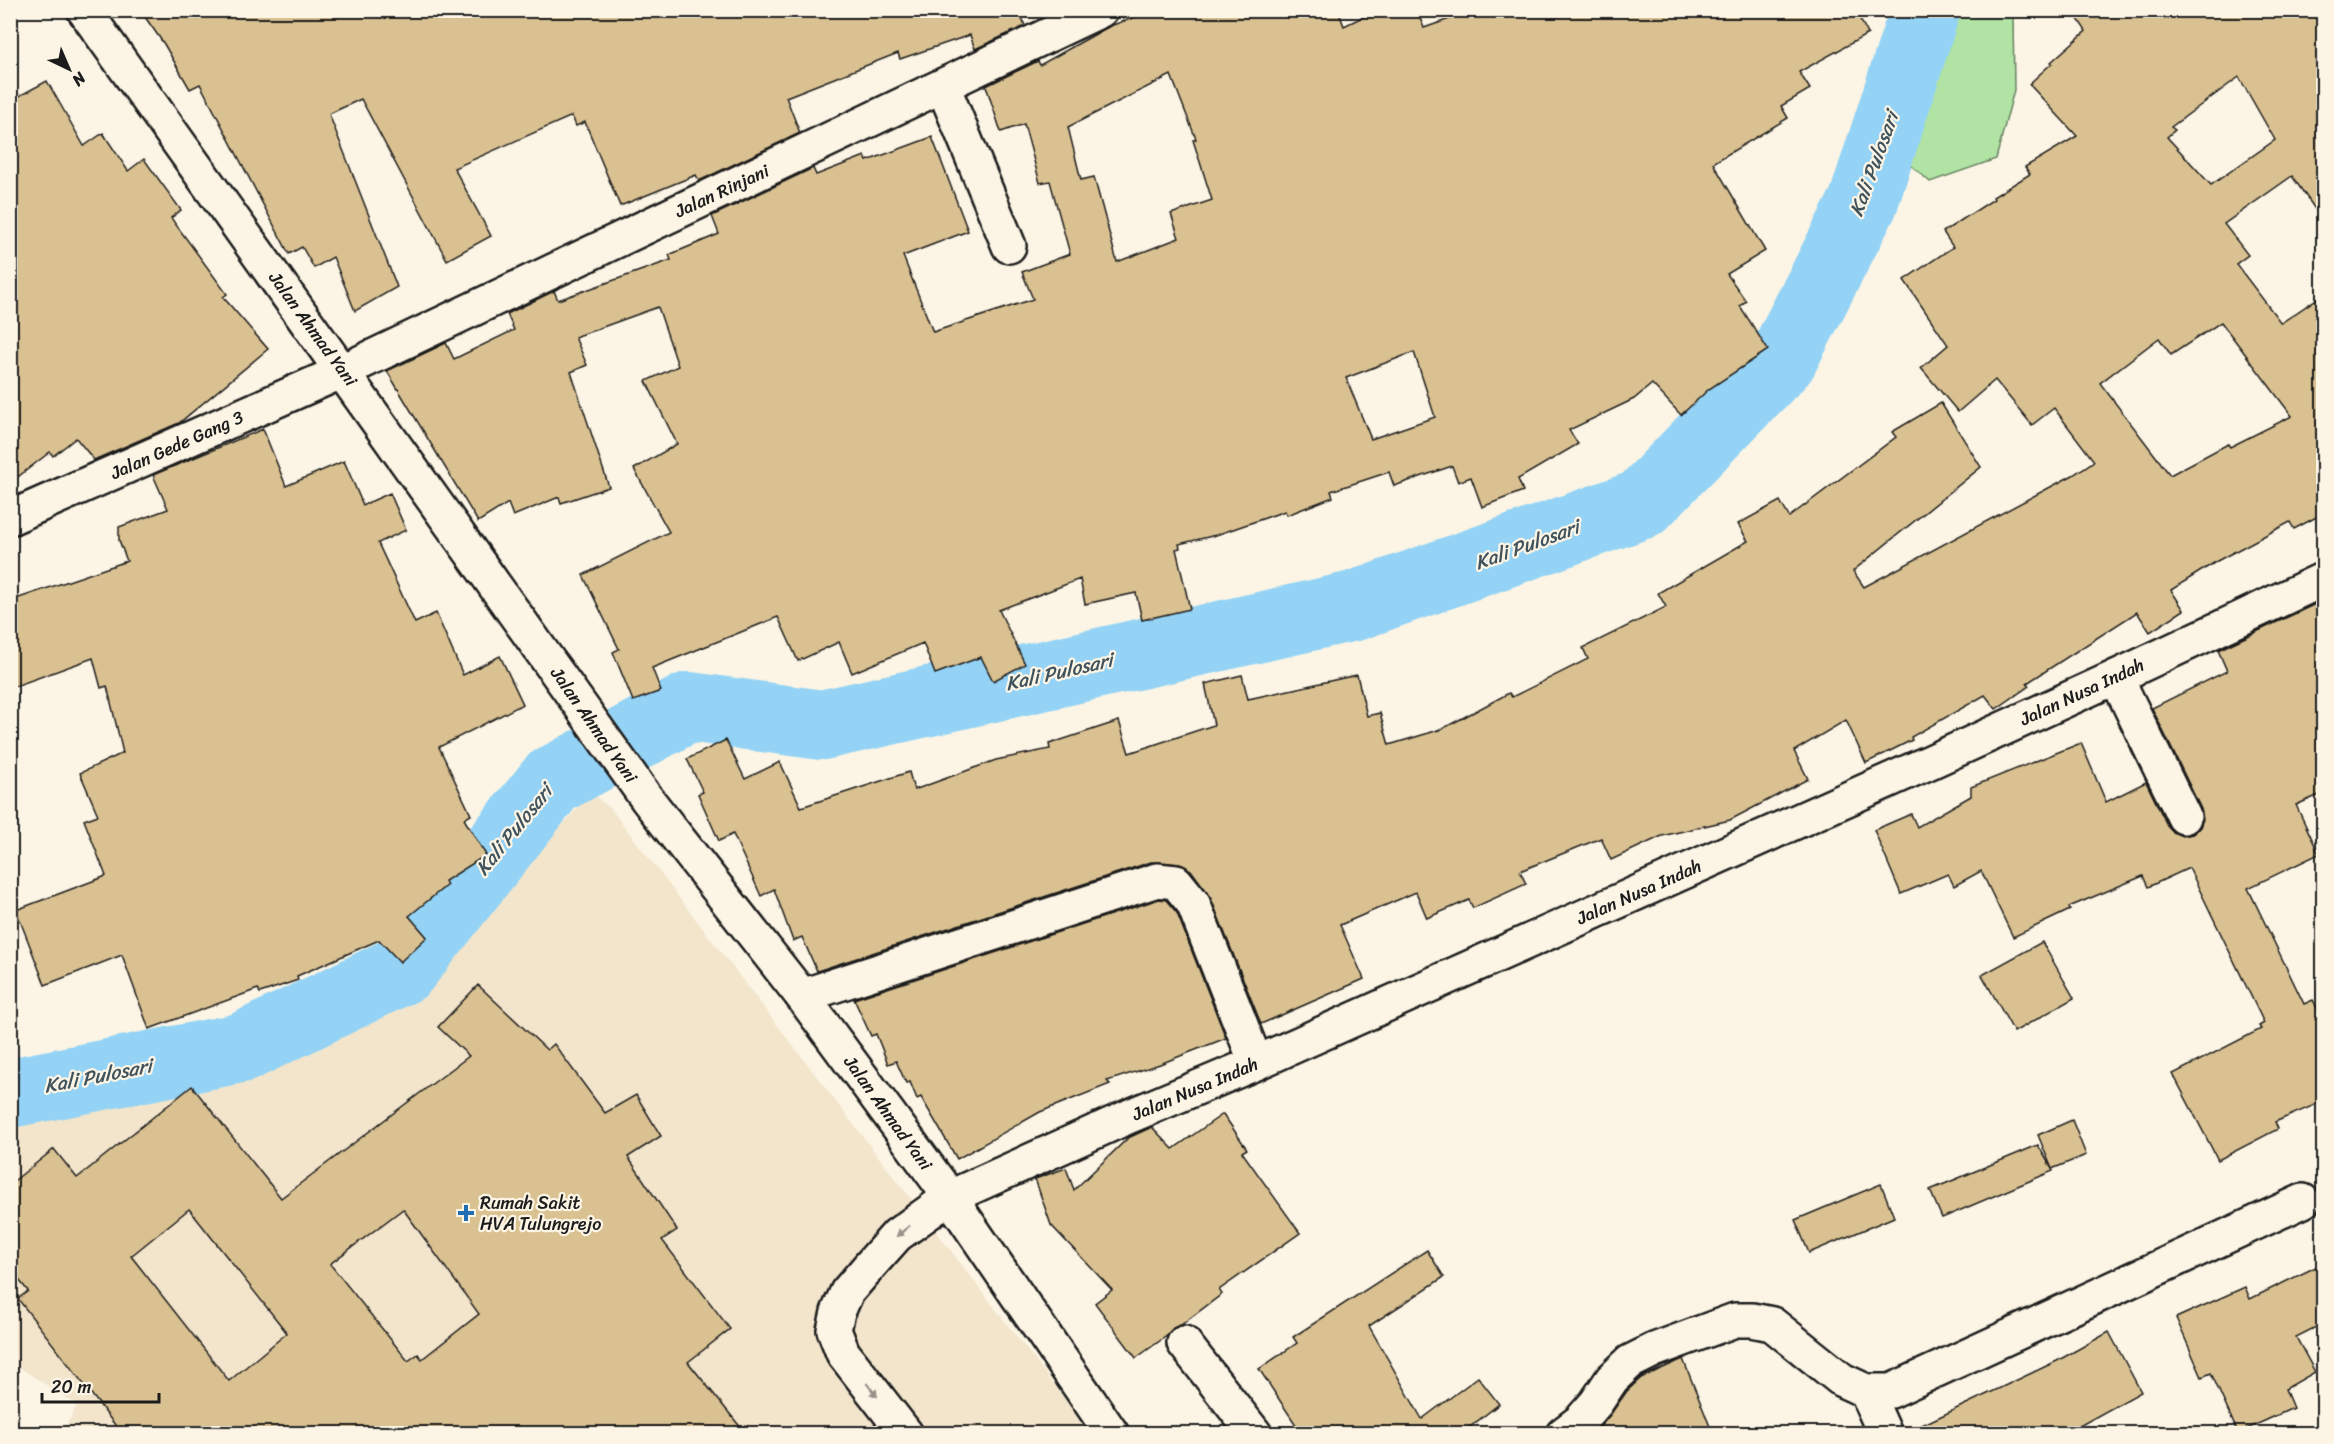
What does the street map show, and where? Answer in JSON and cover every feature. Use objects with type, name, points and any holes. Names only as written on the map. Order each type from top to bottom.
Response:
[{"type":"street","name":"Jalan Ahmad Yani","points":[[84,10],[647,799],[802,996],[950,1197],[1112,1434]]},
{"type":"street","name":"Jalan Rinjani","points":[[343,371],[1101,10]]},
{"type":"street","points":[[943,86],[1009,246]]},
{"type":"street","name":"Jalan Gede Gang 3","points":[[10,518],[343,371]]},
{"type":"street","name":"Jalan Nusa Indah","points":[[906,1434],[843,1353],[834,1330],[838,1311],[847,1292],[872,1263],[897,1235],[950,1197],[1130,1116],[1256,1063],[2116,677],[2324,579]]},
{"type":"street","points":[[2116,677],[2184,818]]},
{"type":"street","points":[[802,996],[1157,880],[1176,882],[1193,903],[1256,1063]]},
{"type":"street","points":[[1563,1434],[1580,1421],[1596,1403],[1612,1379],[1630,1362],[1654,1350],[1735,1320],[1752,1320],[1772,1324],[1842,1380],[1866,1391],[1891,1391],[2303,1201]]},
{"type":"street","points":[[1184,1343],[1255,1434]]},
{"type":"street","points":[[1866,1391],[1885,1434]]},
{"type":"shaded area","name":"Rumah Sakit HVA Tulungrejo","points":[[591,793],[611,809],[1091,1433],[62,1433],[77,1405],[11,1362],[10,1064],[394,1010]]},
{"type":"green space","points":[[1943,11],[2013,11],[2014,90],[1996,159],[1930,182],[1906,161]]},
{"type":"building","points":[[140,10],[1026,10],[1026,15],[1022,17],[1025,26],[975,49],[970,35],[900,59],[898,53],[786,97],[800,133],[699,181],[696,175],[620,206],[585,122],[576,126],[572,116],[454,168],[491,236],[447,260],[361,99],[329,114],[397,287],[355,311],[333,257],[314,268],[302,247],[289,254],[200,84],[190,89],[164,44]]},
{"type":"building","points":[[1155,10],[1338,10],[1344,26],[1377,10],[1417,10],[1424,28],[1475,10],[1855,10],[1868,34],[1799,72],[1810,89],[1781,106],[1788,118],[1713,163],[1765,251],[1727,274],[1746,301],[1740,306],[1768,350],[1709,389],[1681,415],[1652,384],[1634,399],[1569,430],[1578,444],[1518,479],[1523,491],[1482,507],[1471,477],[1458,482],[1452,466],[1394,486],[1389,472],[1331,491],[1333,497],[1287,515],[1285,511],[1216,535],[1179,544],[1180,548],[1176,549],[1190,609],[1142,620],[1136,593],[1085,604],[1080,579],[999,610],[1025,664],[993,681],[981,657],[935,674],[923,643],[852,673],[839,642],[798,661],[778,617],[652,668],[661,691],[633,701],[613,652],[619,649],[583,575],[669,532],[634,469],[677,444],[646,381],[678,366],[658,307],[575,337],[587,365],[571,372],[609,487],[561,503],[559,497],[513,516],[508,503],[478,522],[387,371],[446,343],[454,359],[514,330],[507,314],[554,291],[558,300],[671,260],[669,255],[719,234],[712,216],[813,168],[816,175],[865,156],[867,161],[932,137],[968,231],[903,256],[933,332],[1033,299],[1022,272],[1070,254],[1050,181],[1040,183],[1024,124],[1001,132],[986,86],[1038,61],[1040,65],[1110,26]],"holes":[[[1171,75],[1196,139],[1193,140],[1212,200],[1171,214],[1179,238],[1117,262],[1094,177],[1081,180],[1068,127]],[[1414,352],[1435,417],[1371,439],[1346,378]]]},
{"type":"building","points":[[2072,10],[2324,10],[2324,222],[2292,176],[2224,224],[2248,255],[2236,264],[2281,323],[2324,294],[2324,513],[2294,529],[2290,522],[2217,561],[2171,590],[2184,610],[2150,632],[2137,612],[2027,683],[2029,686],[1996,709],[1985,695],[1911,737],[1912,740],[1866,763],[1846,720],[1794,751],[1808,779],[1730,820],[1662,836],[1611,860],[1601,838],[1520,871],[1526,884],[1473,908],[1469,900],[1427,918],[1416,892],[1340,925],[1364,979],[1261,1024],[1210,896],[1191,870],[1179,864],[1151,862],[817,971],[802,937],[793,941],[774,889],[761,896],[733,834],[719,841],[698,794],[703,792],[687,759],[726,740],[745,779],[780,762],[801,807],[909,772],[914,790],[996,760],[1050,749],[1049,744],[1119,721],[1129,753],[1214,725],[1205,684],[1242,675],[1248,699],[1357,675],[1367,716],[1380,713],[1389,745],[1442,729],[1509,693],[1512,697],[1588,659],[1583,648],[1666,607],[1658,593],[1748,541],[1738,524],[1780,501],[1789,517],[1896,437],[1892,432],[1941,403],[1981,467],[1853,571],[1864,587],[2073,475],[2094,461],[2054,408],[2032,425],[1995,380],[1958,412],[1921,368],[1948,345],[1904,280],[1953,247],[1943,232],[2030,174],[2025,167],[2077,136],[2029,84],[2086,31]],"holes":[[[2239,77],[2275,140],[2211,185],[2167,137],[2175,130],[2171,127]],[[2221,322],[2292,416],[2230,447],[2228,444],[2170,475],[2100,383],[2159,338],[2171,355]]]},
{"type":"building","points":[[47,81],[84,146],[103,133],[128,171],[144,159],[181,210],[171,218],[227,294],[223,297],[268,349],[179,423],[94,460],[76,438],[53,456],[50,452],[10,483],[10,101]]},
{"type":"building","points":[[263,429],[286,486],[344,461],[363,505],[390,493],[406,530],[378,543],[415,623],[436,613],[463,675],[500,656],[523,704],[439,747],[471,815],[464,819],[486,855],[445,881],[447,885],[409,916],[427,937],[400,962],[379,940],[297,976],[298,980],[260,993],[258,989],[149,1029],[122,955],[45,985],[16,910],[106,876],[84,820],[98,815],[80,773],[123,753],[107,686],[101,688],[93,658],[10,688],[10,601],[127,561],[119,540],[119,527],[168,509],[153,475]]},
{"type":"building","points":[[2324,600],[2324,793],[2296,805],[2319,854],[2248,888],[2304,1004],[2313,1000],[2324,1022],[2324,1101],[2275,1122],[2278,1129],[2218,1160],[2173,1074],[2261,1029],[2259,1026],[2264,1023],[2189,868],[2148,887],[2143,876],[2069,907],[2070,910],[2013,937],[1981,871],[1954,886],[1948,874],[1901,894],[1874,830],[1911,814],[1917,827],[1971,796],[1971,787],[2081,743],[2106,802],[2146,782],[2167,825],[2173,832],[2182,836],[2193,834],[2200,827],[2203,819],[2201,809],[2152,708],[2227,671],[2218,650]]},
{"type":"building","points":[[1159,899],[1166,900],[1177,913],[1226,1038],[1160,1064],[1107,1081],[1110,1084],[1040,1112],[957,1159],[921,1097],[917,1099],[910,1082],[906,1083],[896,1061],[888,1064],[876,1034],[871,1036],[854,999]]},
{"type":"building","points":[[2042,942],[2074,998],[2014,1032],[1982,975]]},
{"type":"building","points":[[478,985],[547,1050],[554,1044],[605,1113],[636,1095],[661,1136],[628,1157],[677,1230],[662,1240],[730,1329],[688,1362],[746,1434],[122,1434],[18,1299],[28,1291],[10,1269],[10,1184],[54,1149],[77,1178],[192,1086],[281,1198],[469,1056],[438,1027]],"holes":[[[189,1209],[287,1333],[229,1381],[131,1256]],[[403,1209],[479,1314],[422,1359],[418,1354],[408,1361],[330,1264]]]},
{"type":"building","points":[[1223,1114],[1247,1149],[1242,1152],[1300,1233],[1219,1290],[1222,1294],[1181,1325],[1173,1328],[1168,1335],[1136,1358],[1095,1303],[1112,1290],[1051,1225],[1035,1179],[1066,1168],[1074,1190],[1128,1138],[1152,1127],[1173,1149]]},
{"type":"building","points":[[2072,1120],[2086,1155],[2052,1169],[2038,1135]]},
{"type":"building","points":[[2038,1145],[2053,1171],[1942,1218],[1930,1190]]},
{"type":"building","points":[[1881,1184],[1894,1217],[1809,1253],[1795,1220]]},
{"type":"building","points":[[1427,1250],[1444,1277],[1369,1326],[1422,1419],[1478,1377],[1499,1404],[1461,1434],[1302,1434],[1259,1369],[1297,1343],[1293,1337]]},
{"type":"building","points":[[2324,1263],[2324,1323],[2296,1337],[2315,1372],[2285,1389],[2293,1408],[2238,1433],[2211,1373],[2202,1377],[2176,1318],[2245,1287],[2250,1299]]},
{"type":"building","points":[[2109,1332],[2141,1392],[2065,1434],[1903,1434],[2057,1361]]},
{"type":"building","points":[[1683,1359],[1713,1434],[1594,1434],[1627,1391],[1641,1378]]},
{"type":"waterway","name":"Kali Pulosari","points":[[10,1093],[241,1048],[403,969],[552,781],[689,707],[822,725],[1354,606],[1642,504],[1782,360],[1863,203],[1925,10]]},
{"type":"place","name":"Rumah Sakit HVA Tulungrejo","points":[[466,1213]]}]
